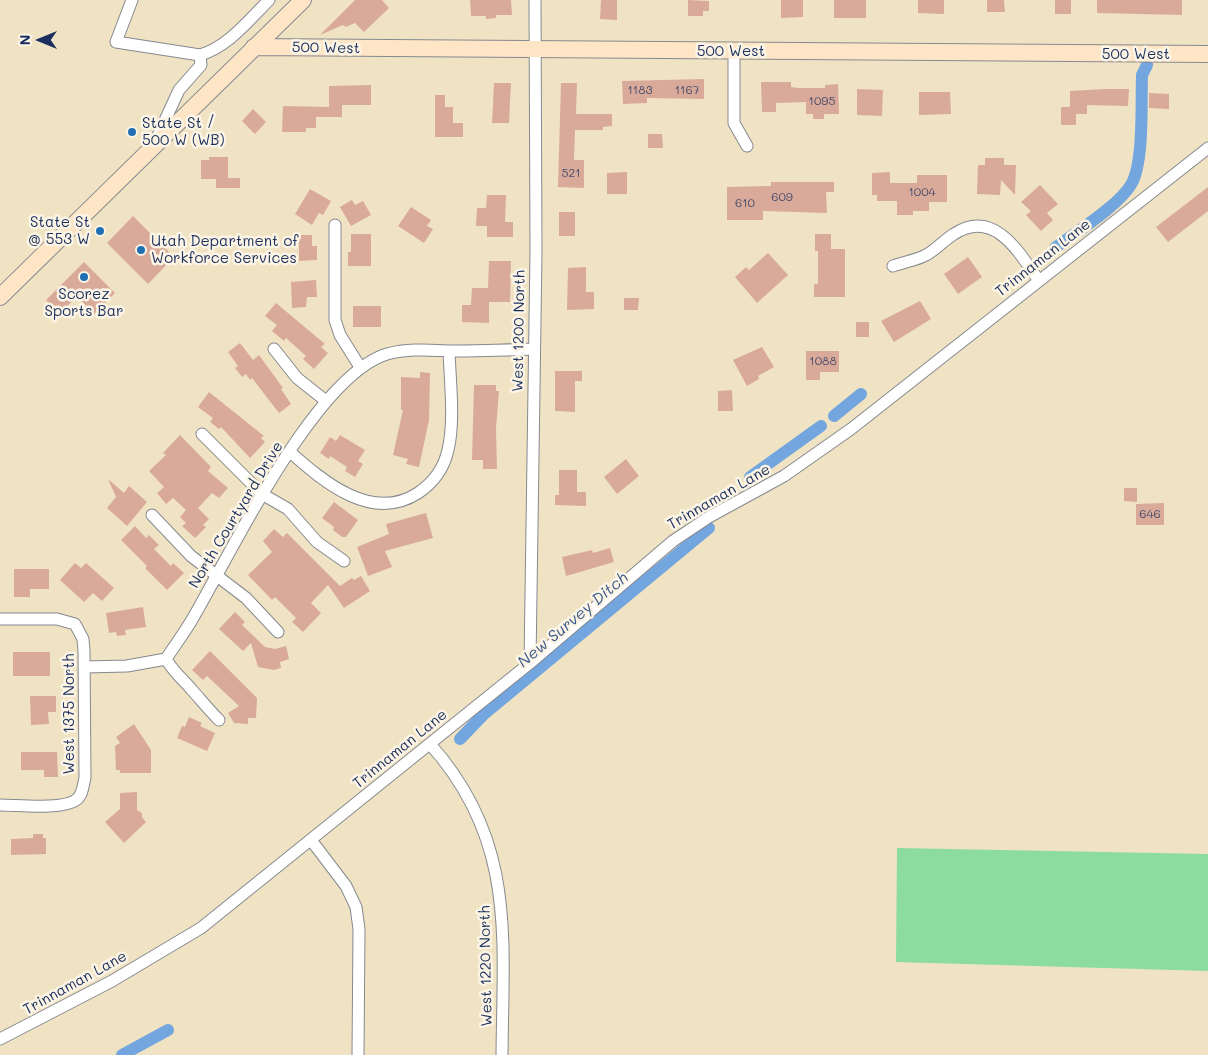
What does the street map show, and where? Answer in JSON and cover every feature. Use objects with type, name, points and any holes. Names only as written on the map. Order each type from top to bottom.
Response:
[{"type":"main road","points":[[0,297],[303,0]]},
{"type":"main road","name":"500 West","points":[[254,46],[536,50],[1208,54]]},
{"type":"street","points":[[132,0],[116,42],[200,55],[210,52],[232,37],[269,0]]},
{"type":"street","name":"West 1200 North","points":[[530,663],[534,349],[535,0]]},
{"type":"street","points":[[734,51],[734,124],[747,146]]},
{"type":"street","points":[[152,148],[179,90],[201,65],[200,55]]},
{"type":"street","name":"Trinnaman Lane","points":[[0,1039],[112,981],[201,928],[530,663],[673,541],[709,517],[784,476],[851,428],[1208,148]]},
{"type":"street","points":[[336,225],[335,320],[340,335],[360,367]]},
{"type":"street","points":[[893,266],[926,255],[954,234],[969,227],[988,227],[1000,233],[1016,248],[1039,281]]},
{"type":"street","points":[[274,349],[297,378],[326,401]]},
{"type":"street","name":"North Courtyard Drive","points":[[166,659],[192,619],[262,494],[326,401],[360,367],[386,354],[413,349],[534,349]]},
{"type":"street","points":[[290,452],[331,485],[352,497],[372,503],[389,504],[408,500],[425,488],[439,472],[448,449],[450,432],[449,350]]},
{"type":"street","points":[[202,434],[262,494],[288,509],[317,542],[344,561]]},
{"type":"street","points":[[152,515],[191,556],[246,598],[278,632]]},
{"type":"street","name":"West 1375 North","points":[[0,619],[57,619],[75,624],[83,639],[85,778],[82,792],[72,801],[56,805],[0,805]]},
{"type":"street","points":[[84,667],[127,666],[166,659],[175,675],[191,688],[204,706],[219,720]]},
{"type":"street","name":"West 1220 North","points":[[430,744],[460,780],[473,804],[493,859],[502,910],[502,1055]]},
{"type":"street","points":[[311,840],[346,886],[356,907],[359,929],[358,1055]]},
{"type":"green space","points":[[897,848],[1208,854],[1208,971],[896,962]]},
{"type":"building","points":[[355,0],[382,0],[389,8],[364,32],[355,23],[346,27],[343,25],[320,35]]},
{"type":"building","points":[[470,0],[511,0],[512,15],[496,15],[496,18],[486,19],[486,16],[471,16]]},
{"type":"building","points":[[601,0],[617,0],[617,20],[600,19]]},
{"type":"building","points":[[688,0],[709,1],[709,11],[703,11],[703,16],[688,16]]},
{"type":"building","points":[[781,0],[803,0],[803,17],[781,18]]},
{"type":"building","points":[[834,0],[866,0],[866,18],[834,18]]},
{"type":"building","points":[[918,0],[944,0],[944,14],[918,13]]},
{"type":"building","points":[[987,0],[1004,0],[1005,12],[987,12]]},
{"type":"building","points":[[1055,0],[1071,0],[1071,14],[1055,14]]},
{"type":"building","points":[[1097,0],[1182,0],[1182,15],[1097,13]]},
{"type":"building","points":[[704,79],[704,99],[647,98],[647,103],[623,104],[622,81]]},
{"type":"building","points":[[761,82],[791,82],[791,87],[798,88],[825,88],[825,85],[838,84],[839,114],[824,114],[824,119],[813,119],[813,114],[806,114],[806,102],[776,103],[776,112],[762,112]]},
{"type":"building","points":[[494,83],[511,83],[509,123],[492,123]]},
{"type":"building","points":[[561,83],[577,83],[576,114],[612,114],[612,126],[603,127],[603,130],[575,130],[574,160],[584,160],[584,188],[558,187]]},
{"type":"building","points":[[371,85],[371,105],[342,105],[342,117],[316,117],[316,128],[306,128],[306,132],[282,132],[283,106],[329,107],[329,86]]},
{"type":"building","points":[[857,89],[883,90],[882,116],[857,115]]},
{"type":"building","points":[[1129,89],[1128,106],[1087,105],[1087,114],[1076,114],[1076,125],[1061,125],[1061,107],[1070,107],[1070,91]]},
{"type":"building","points":[[919,92],[950,92],[951,114],[919,115]]},
{"type":"building","points":[[1149,93],[1169,94],[1169,109],[1149,108]]},
{"type":"building","points":[[435,95],[445,95],[445,107],[453,107],[453,123],[463,123],[463,137],[435,137]]},
{"type":"building","points":[[253,109],[266,122],[255,134],[242,121]]},
{"type":"building","points":[[648,134],[662,134],[663,148],[648,148]]},
{"type":"building","points":[[209,157],[228,157],[228,178],[240,178],[240,188],[216,188],[216,179],[201,179],[201,160],[209,160]]},
{"type":"building","points":[[985,158],[1004,158],[1004,165],[1016,165],[1015,195],[1001,180],[1000,195],[977,194],[978,165],[985,165]]},
{"type":"building","points":[[627,172],[627,194],[607,194],[607,173]]},
{"type":"building","points":[[890,172],[890,183],[917,183],[917,175],[947,175],[947,202],[929,202],[929,211],[913,211],[913,215],[897,215],[897,201],[877,201],[877,195],[872,195],[872,173]]},
{"type":"building","points":[[771,182],[834,182],[834,192],[826,192],[827,213],[763,211],[763,220],[727,220],[727,187],[771,186]]},
{"type":"building","points":[[1040,185],[1058,204],[1047,213],[1053,220],[1041,231],[1026,215],[1031,211],[1021,202]]},
{"type":"building","points":[[1208,187],[1208,211],[1168,242],[1156,227]]},
{"type":"building","points":[[310,189],[331,201],[323,215],[319,213],[312,225],[295,214]]},
{"type":"building","points":[[487,195],[506,195],[505,222],[513,222],[513,237],[487,237],[487,226],[476,226],[477,208],[486,208]]},
{"type":"building","points":[[352,200],[355,205],[363,201],[371,215],[351,226],[340,207]]},
{"type":"building","points":[[411,207],[431,220],[427,226],[433,229],[424,243],[398,226]]},
{"type":"building","points":[[559,212],[575,212],[575,236],[559,236]]},
{"type":"building","name":"Utah Department of Workforce Services","points":[[133,216],[174,257],[148,284],[107,243]]},
{"type":"building","points":[[351,234],[371,234],[371,266],[348,266],[348,252],[351,252]]},
{"type":"building","points":[[815,234],[831,234],[831,249],[845,249],[845,297],[814,297],[814,284],[818,284],[818,251],[815,251]]},
{"type":"building","points":[[299,235],[312,235],[312,246],[317,246],[317,260],[299,261]]},
{"type":"building","points":[[768,253],[788,275],[757,303],[735,277],[746,267],[749,270]]},
{"type":"building","points":[[968,257],[982,277],[958,294],[944,274]]},
{"type":"building","points":[[489,261],[511,261],[510,302],[489,302],[489,323],[462,322],[462,305],[471,305],[472,288],[488,288]]},
{"type":"building","name":"Scorez Sports Bar","points":[[84,262],[115,293],[94,314],[77,296],[60,314],[46,300]]},
{"type":"building","points":[[586,267],[586,292],[594,292],[594,309],[567,310],[568,268]]},
{"type":"building","points":[[316,280],[317,297],[307,297],[306,307],[292,308],[291,282]]},
{"type":"building","points":[[624,298],[639,298],[638,310],[624,310]]},
{"type":"building","points":[[920,301],[931,319],[894,342],[881,321]]},
{"type":"building","points":[[276,303],[325,344],[321,347],[328,353],[314,369],[303,359],[306,356],[286,338],[284,341],[272,331],[277,325],[265,316]]},
{"type":"building","points":[[353,306],[381,306],[381,327],[353,327]]},
{"type":"building","points":[[856,322],[869,322],[869,337],[856,337]]},
{"type":"building","points":[[240,343],[253,360],[259,355],[283,388],[281,389],[291,404],[279,413],[252,378],[250,380],[246,374],[242,377],[235,368],[238,366],[228,352]]},
{"type":"building","points":[[762,347],[774,367],[758,376],[759,379],[747,386],[733,360]]},
{"type":"building","points":[[806,351],[839,351],[839,372],[820,372],[820,380],[806,380]]},
{"type":"building","points":[[555,371],[582,371],[582,381],[575,381],[575,412],[555,411]]},
{"type":"building","points":[[420,372],[430,373],[429,420],[419,467],[406,464],[408,459],[393,455],[403,410],[401,410],[401,377],[420,378]]},
{"type":"building","points":[[474,385],[496,385],[496,391],[499,391],[496,428],[497,469],[483,469],[483,460],[472,460]]},
{"type":"building","points":[[732,390],[733,411],[718,411],[718,391]]},
{"type":"building","points":[[209,392],[264,436],[261,438],[265,442],[250,458],[221,427],[219,429],[210,422],[213,418],[198,407]]},
{"type":"building","points":[[180,435],[211,467],[208,471],[228,488],[219,498],[212,493],[198,508],[209,519],[203,525],[206,527],[195,538],[182,526],[186,523],[180,517],[186,510],[173,498],[166,504],[157,493],[164,487],[149,471],[166,455],[163,453]]},
{"type":"building","points":[[340,435],[365,450],[358,461],[363,464],[355,477],[345,471],[347,467],[330,456],[329,459],[320,453],[330,437],[336,441]]},
{"type":"building","points":[[626,459],[639,476],[617,494],[604,477]]},
{"type":"building","points":[[559,470],[577,470],[577,492],[586,492],[586,506],[555,505],[555,495],[559,495]]},
{"type":"building","points":[[108,479],[124,493],[129,486],[147,502],[127,526],[107,508],[116,497]]},
{"type":"building","points":[[1124,488],[1137,488],[1137,502],[1124,501]]},
{"type":"building","points":[[334,502],[358,520],[346,537],[342,537],[333,530],[334,527],[322,518]]},
{"type":"building","points":[[1164,503],[1164,525],[1136,525],[1136,504]]},
{"type":"building","points":[[426,513],[433,538],[385,551],[392,567],[368,576],[357,547],[389,534],[386,524]]},
{"type":"building","points":[[135,526],[146,538],[149,535],[159,545],[154,549],[171,566],[173,563],[184,573],[167,590],[145,568],[147,566],[121,540]]},
{"type":"building","points":[[274,529],[283,537],[287,533],[340,586],[352,578],[354,580],[361,576],[370,591],[344,608],[328,585],[311,603],[321,613],[303,632],[292,622],[296,618],[275,597],[272,600],[248,575],[272,552],[263,541]]},
{"type":"building","points":[[610,548],[614,562],[566,576],[562,557],[592,550],[593,553]]},
{"type":"building","points":[[75,563],[81,568],[86,563],[114,588],[102,601],[93,593],[84,602],[60,580]]},
{"type":"building","points":[[14,569],[49,569],[49,589],[30,589],[30,597],[14,597]]},
{"type":"building","points":[[143,607],[146,627],[125,630],[126,635],[117,636],[116,632],[109,633],[106,613]]},
{"type":"building","points":[[235,612],[245,622],[242,625],[265,647],[275,649],[286,646],[289,659],[280,662],[281,668],[274,670],[258,667],[251,643],[243,651],[219,629]]},
{"type":"building","points":[[210,651],[257,698],[256,718],[248,718],[248,724],[234,723],[228,713],[239,706],[207,676],[203,680],[192,670]]},
{"type":"building","points":[[13,652],[50,652],[50,676],[13,676]]},
{"type":"building","points":[[30,696],[56,696],[56,712],[48,712],[49,724],[31,725]]},
{"type":"building","points":[[189,717],[202,723],[200,726],[215,733],[207,751],[177,738],[182,726],[185,727]]},
{"type":"building","points":[[134,724],[151,750],[151,773],[120,773],[120,770],[116,770],[115,746],[120,743],[116,737]]},
{"type":"building","points":[[21,752],[57,752],[58,777],[44,777],[44,770],[21,770]]},
{"type":"building","points":[[137,792],[137,810],[142,813],[142,817],[146,822],[124,843],[105,822],[120,809],[120,793]]},
{"type":"building","points":[[33,834],[43,834],[43,838],[46,838],[46,854],[11,855],[11,839],[33,838]]},
{"type":"waterway","name":"New Survey Ditch","points":[[1055,248],[1108,209],[1132,183],[1136,173],[1140,146],[1142,75],[1147,65]]},
{"type":"waterway","name":"New Survey Ditch","points":[[834,416],[861,394]]},
{"type":"waterway","name":"New Survey Ditch","points":[[750,477],[821,426]]},
{"type":"waterway","name":"New Survey Ditch","points":[[460,739],[483,715],[709,528]]},
{"type":"waterway","name":"New Survey Ditch","points":[[122,1055],[168,1030]]},
{"type":"place","name":"State St / 500 W (WB)","points":[[132,132]]},
{"type":"place","name":"State St @ 553 W","points":[[100,231]]},
{"type":"place","name":"Utah Department of Workforce Services","points":[[141,250]]},
{"type":"place","name":"Scorez Sports Bar","points":[[84,277]]}]
